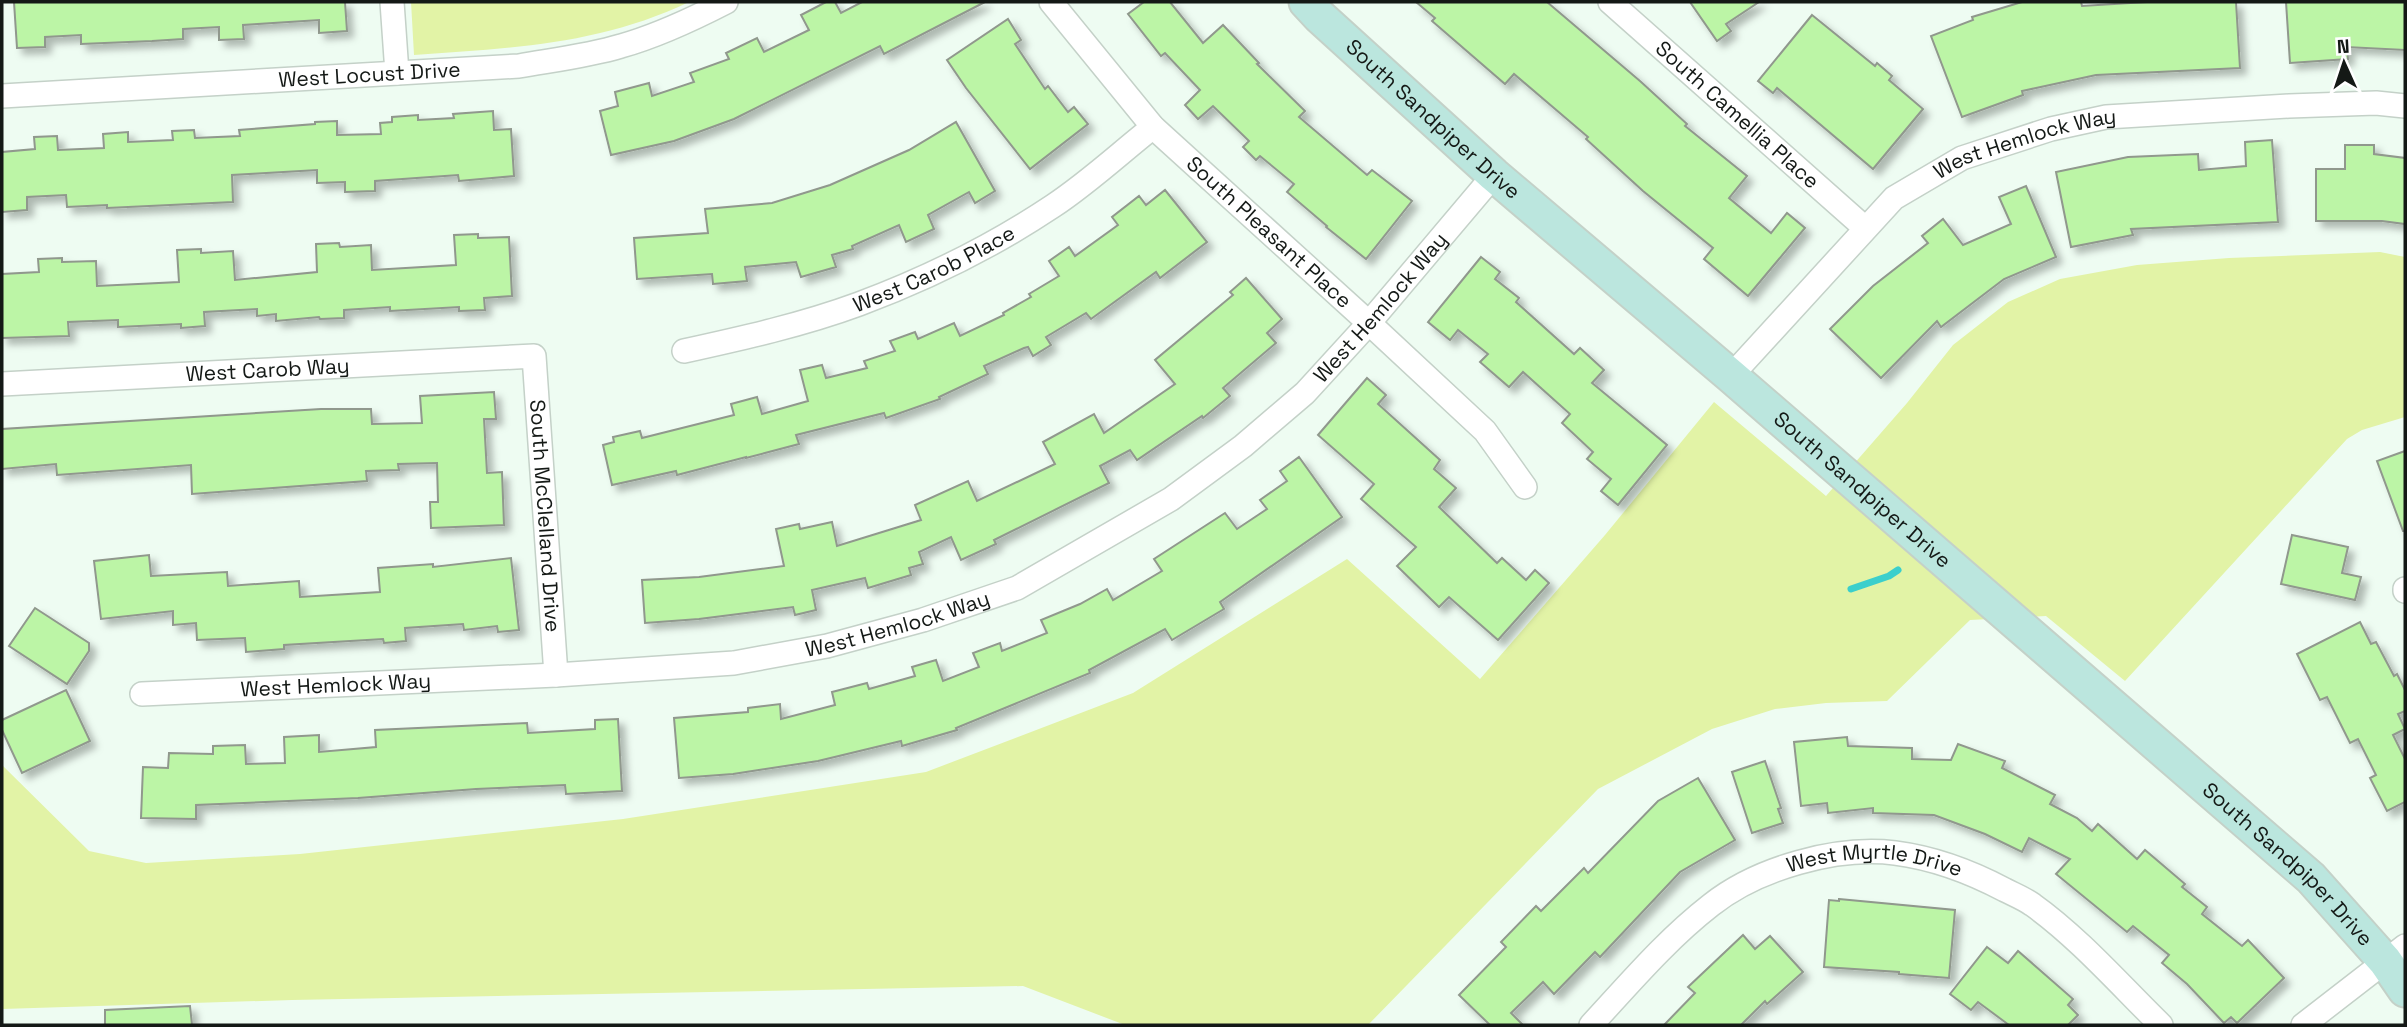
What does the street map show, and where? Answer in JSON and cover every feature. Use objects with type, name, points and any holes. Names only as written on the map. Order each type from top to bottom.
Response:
[{"type":"street","points":[[392,2],[397,73]]},
{"type":"street","name":"West Locust Drive","points":[[2,96],[519,66],[577,57],[621,46],[726,2]]},
{"type":"street","name":"South Pleasant Place","points":[[1051,2],[1153,127],[1485,431],[1525,487]]},
{"type":"street","name":"South Sandpiper Drive","points":[[1307,2],[1494,174],[1731,376],[2395,953],[2405,990]]},
{"type":"street","name":"South Camellia Place","points":[[1610,2],[1865,228]]},
{"type":"street","name":"West Hemlock Way","points":[[1731,376],[1894,198],[1962,158],[2051,129],[2119,116],[2302,105],[2376,103],[2405,106]]},
{"type":"street","name":"West Carob Place","points":[[684,351],[789,326],[857,305],[917,281],[988,245],[1054,206],[1153,127]]},
{"type":"street","name":"West Hemlock Way","points":[[142,694],[556,675],[748,661],[827,646],[1017,588],[1171,499],[1243,446],[1305,393],[1369,323],[1494,174]]},
{"type":"street","name":"South McClelland Drive","points":[[534,356],[556,675]]},
{"type":"street","name":"West Carob Way","points":[[2,384],[534,356]]},
{"type":"street","name":"West Myrtle Drive","points":[[1591,1025],[1665,946],[1712,905],[1754,877],[1796,862],[1856,853],[1894,853],[1941,862],[1983,878],[2033,905],[2161,1025]]},
{"type":"street","points":[[2303,1025],[2395,953]]},
{"type":"green space","points":[[411,2],[689,2],[655,16],[588,36],[485,50],[414,55]]},
{"type":"green space","points":[[2380,252],[2405,257],[2405,417],[2362,430],[2347,439],[2125,681],[2046,616],[1970,620],[1887,701],[1826,703],[1775,709],[1712,729],[1598,789],[1368,1025],[1125,1025],[1023,986],[292,1000],[2,1009],[2,765],[89,851],[146,863],[300,854],[623,819],[926,772],[1133,693],[1347,559],[1480,679],[1605,535],[1714,402],[1826,496],[1907,403],[1953,345],[2008,302],[2060,279],[2137,265]]},
{"type":"building","points":[[14,2],[345,2],[347,31],[319,33],[319,20],[243,25],[244,39],[219,40],[219,27],[183,29],[183,39],[81,44],[81,35],[45,37],[45,47],[17,48]]},
{"type":"building","points":[[826,2],[835,2],[841,13],[862,2],[985,2],[884,54],[880,46],[734,119],[674,141],[611,155],[600,111],[618,106],[615,92],[649,83],[652,96],[694,82],[690,73],[729,59],[726,53],[757,38],[764,52],[809,30],[801,15]]},
{"type":"building","points":[[1144,2],[1170,2],[1203,43],[1223,25],[1259,63],[1257,64],[1305,111],[1299,117],[1367,175],[1372,170],[1412,201],[1366,259],[1287,192],[1294,184],[1260,156],[1256,160],[1243,147],[1249,141],[1213,106],[1198,119],[1185,105],[1200,90],[1165,53],[1161,56],[1128,14]]},
{"type":"building","points":[[1416,2],[1547,2],[1640,81],[1687,124],[1685,126],[1747,176],[1729,198],[1771,233],[1787,213],[1805,228],[1748,296],[1704,259],[1713,248],[1643,191],[1586,139],[1588,137],[1514,74],[1505,84],[1432,21],[1435,18]]},
{"type":"building","points":[[1690,2],[1759,2],[1726,24],[1731,31],[1717,41]]},
{"type":"building","points":[[2022,2],[2081,2],[2082,6],[2147,2],[2236,2],[2240,68],[2096,75],[2022,91],[2023,95],[1962,117],[1931,36],[1973,20],[1972,17]]},
{"type":"building","points":[[2286,2],[2405,2],[2405,50],[2347,47],[2348,59],[2290,63]]},
{"type":"building","points":[[1812,15],[1875,66],[1877,63],[1892,76],[1889,80],[1923,109],[1873,169],[1777,88],[1773,93],[1758,81]]},
{"type":"building","points":[[1008,19],[1021,40],[1015,44],[1045,89],[1048,86],[1068,112],[1074,107],[1088,124],[1030,169],[947,60]]},
{"type":"building","points":[[493,111],[494,130],[511,129],[514,176],[459,181],[458,175],[375,181],[375,191],[345,192],[345,182],[317,183],[317,170],[232,175],[233,202],[107,208],[107,205],[67,207],[66,195],[27,197],[27,210],[2,212],[2,152],[35,149],[34,137],[57,136],[58,150],[104,148],[103,134],[128,132],[128,142],[173,140],[172,131],[194,130],[195,138],[240,136],[239,130],[337,121],[337,135],[381,134],[380,123],[392,122],[392,117],[418,115],[418,120],[454,118],[453,114]]},
{"type":"building","points":[[956,122],[995,191],[975,203],[969,192],[928,215],[934,229],[906,242],[899,225],[852,246],[853,249],[832,255],[836,267],[801,277],[796,262],[745,267],[747,281],[713,284],[712,274],[637,279],[634,238],[708,233],[705,209],[772,203],[830,185],[909,150]]},
{"type":"building","points":[[2272,140],[2278,222],[2131,229],[2133,235],[2071,247],[2056,172],[2128,157],[2198,154],[2199,170],[2246,166],[2245,142]]},
{"type":"building","points":[[2345,145],[2374,145],[2374,154],[2405,158],[2405,224],[2382,221],[2316,221],[2316,169],[2345,169]]},
{"type":"building","points":[[2026,186],[2056,257],[2004,279],[1941,327],[1937,321],[1881,378],[1830,329],[1873,286],[1928,243],[1922,236],[1943,219],[1963,245],[2011,224],[1999,197]]},
{"type":"building","points":[[1165,190],[1207,242],[1160,278],[1156,272],[1091,319],[1086,313],[1046,337],[1051,345],[1033,356],[1028,347],[1024,348],[984,366],[988,374],[939,397],[940,399],[886,418],[884,413],[796,435],[799,444],[677,475],[676,471],[612,485],[603,445],[614,442],[613,437],[640,431],[642,438],[734,415],[731,404],[757,397],[762,414],[808,401],[800,370],[822,365],[826,378],[867,368],[864,361],[895,351],[890,341],[915,332],[918,339],[954,323],[960,336],[1004,315],[1003,313],[1031,297],[1029,294],[1059,276],[1049,261],[1069,247],[1075,256],[1118,225],[1112,217],[1139,196],[1146,205]]},
{"type":"building","points":[[478,234],[478,238],[509,237],[512,296],[484,298],[485,310],[459,311],[459,307],[390,311],[390,307],[344,310],[344,318],[319,317],[276,321],[276,314],[257,316],[257,309],[204,312],[205,326],[181,328],[181,324],[118,327],[118,320],[68,322],[69,336],[2,338],[2,274],[39,272],[38,259],[62,258],[62,262],[96,261],[97,286],[179,282],[177,250],[201,249],[201,253],[233,251],[235,280],[317,272],[316,244],[339,243],[340,247],[371,245],[372,270],[456,265],[454,235]]},
{"type":"building","points":[[1481,257],[1500,272],[1495,279],[1519,298],[1516,302],[1574,354],[1580,348],[1604,370],[1592,383],[1667,445],[1618,505],[1601,491],[1611,479],[1587,459],[1593,452],[1562,423],[1570,414],[1523,372],[1509,387],[1480,362],[1488,354],[1458,330],[1450,340],[1428,322]]},
{"type":"building","points":[[1246,278],[1282,319],[1267,333],[1276,343],[1223,388],[1230,396],[1203,418],[1202,416],[1137,460],[1130,450],[1100,466],[1109,483],[994,540],[996,544],[961,560],[951,537],[919,552],[923,564],[909,568],[911,575],[868,588],[865,578],[812,590],[816,610],[795,615],[793,607],[645,623],[642,580],[699,577],[784,566],[776,529],[799,524],[800,529],[832,522],[837,546],[921,520],[915,505],[968,481],[977,501],[1055,464],[1043,442],[1094,414],[1104,433],[1175,384],[1155,360],[1233,295],[1230,292]]},
{"type":"building","points":[[1367,378],[1386,395],[1378,404],[1440,460],[1434,469],[1456,488],[1439,507],[1497,563],[1502,558],[1526,580],[1535,570],[1549,583],[1498,640],[1449,597],[1439,607],[1397,566],[1416,547],[1361,499],[1374,484],[1318,435]]},
{"type":"building","points":[[494,392],[496,419],[484,419],[487,473],[502,472],[504,525],[431,528],[430,502],[438,502],[437,463],[398,464],[399,470],[366,471],[367,481],[192,494],[191,465],[57,475],[56,464],[2,469],[2,429],[321,409],[371,409],[372,424],[422,423],[420,396]]},
{"type":"building","points":[[2405,451],[2405,531],[2403,531],[2377,461]]},
{"type":"building","points":[[1299,457],[1342,517],[1220,602],[1224,609],[1172,640],[1165,629],[1089,670],[1090,673],[956,728],[957,730],[902,746],[901,741],[818,761],[733,774],[679,778],[674,718],[748,712],[748,708],[780,704],[781,719],[835,705],[832,692],[867,683],[869,689],[915,676],[912,667],[936,660],[943,681],[979,667],[973,653],[1000,643],[1002,651],[1047,633],[1041,620],[1107,589],[1113,600],[1162,571],[1154,559],[1225,513],[1237,529],[1267,509],[1260,500],[1287,481],[1280,471]]},
{"type":"building","points":[[2292,535],[2348,547],[2342,573],[2361,577],[2355,600],[2281,584]]},
{"type":"building","points":[[149,555],[151,576],[227,572],[228,586],[299,581],[300,597],[380,592],[378,568],[433,564],[433,567],[511,558],[519,630],[498,632],[497,626],[464,630],[463,624],[405,628],[406,641],[384,643],[383,639],[284,645],[284,649],[246,652],[245,638],[197,640],[196,623],[173,625],[173,611],[101,619],[94,561]]},
{"type":"building","points":[[35,608],[89,643],[89,651],[67,684],[9,646]]},
{"type":"building","points":[[2360,622],[2371,644],[2376,642],[2394,676],[2397,674],[2405,690],[2405,711],[2398,714],[2405,729],[2393,735],[2405,759],[2405,802],[2387,811],[2370,778],[2376,775],[2358,739],[2350,743],[2327,697],[2320,700],[2297,654]]},
{"type":"building","points":[[66,690],[90,741],[22,773],[2,730],[2,720]]},
{"type":"building","points":[[618,719],[622,791],[566,794],[565,785],[476,789],[358,798],[196,805],[196,819],[141,818],[143,767],[168,768],[169,753],[213,754],[213,746],[245,745],[246,764],[285,763],[284,737],[319,735],[319,752],[376,747],[375,730],[527,723],[528,733],[595,729],[595,720]]},
{"type":"building","points":[[1847,737],[1848,746],[1912,748],[1912,759],[1951,760],[1958,744],[2005,761],[2002,768],[2055,795],[2050,804],[2077,818],[2092,831],[2098,824],[2137,859],[2145,850],[2185,884],[2182,887],[2207,907],[2202,914],[2242,946],[2248,940],[2284,978],[2237,1023],[2231,1017],[2224,1023],[2187,984],[2162,963],[2169,955],[2133,926],[2127,932],[2056,874],[2070,859],[2029,838],[2022,852],[1985,834],[1934,815],[1873,813],[1873,808],[1828,813],[1827,803],[1801,806],[1794,742]]},
{"type":"building","points":[[1765,761],[1781,808],[1778,809],[1783,823],[1752,833],[1732,772]]},
{"type":"building","points":[[1698,778],[1735,840],[1680,872],[1600,957],[1595,952],[1554,994],[1543,982],[1511,1013],[1523,1025],[1490,1025],[1459,995],[1506,947],[1501,942],[1536,906],[1541,911],[1584,868],[1588,873],[1658,801]]},
{"type":"building","points":[[1829,900],[1955,910],[1949,978],[1824,967]]},
{"type":"building","points":[[1743,935],[1755,949],[1770,936],[1803,972],[1767,1004],[1765,1001],[1741,1025],[1664,1025],[1695,993],[1688,987]]},
{"type":"building","points":[[1987,947],[2008,963],[2018,951],[2073,999],[2068,1005],[2078,1015],[2068,1025],[2009,1025],[1978,1002],[1971,1010],[1950,994]]},
{"type":"building","points":[[190,1006],[192,1025],[105,1025],[105,1010]]},
{"type":"waterway","points":[[1851,589],[1889,576],[1898,570]]}]
